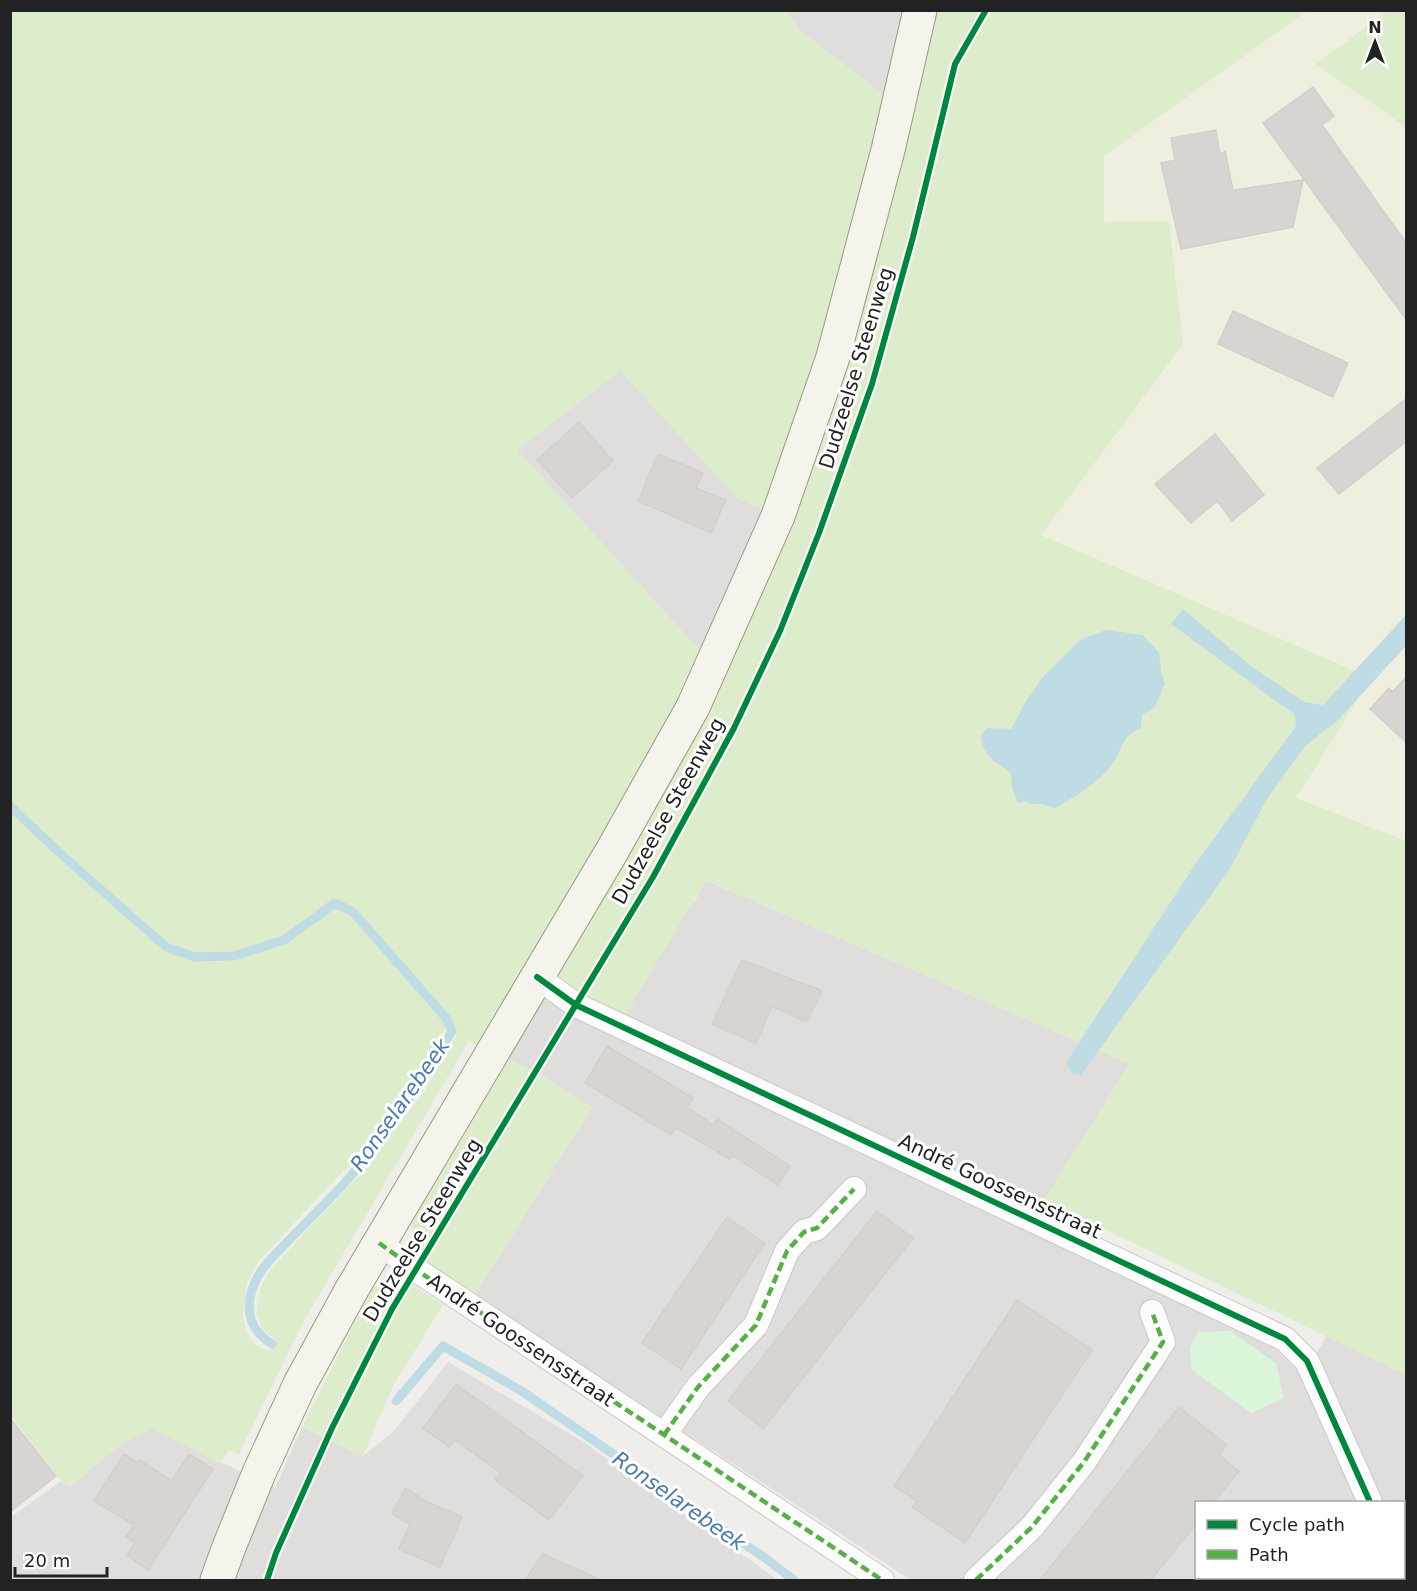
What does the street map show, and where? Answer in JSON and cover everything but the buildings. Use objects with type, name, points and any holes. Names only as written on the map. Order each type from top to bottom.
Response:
[{"type":"main road","name":"Dudzeelse Steenweg","points":[[217,1581],[260,1473],[300,1384],[352,1289],[612,851],[693,707],[778,516],[833,357],[888,150],[920,10]]},
{"type":"street","name":"André Goossensstraat","points":[[537,977],[576,1005],[1286,1339],[1307,1360],[1369,1501]]},
{"type":"street","points":[[664,1435],[698,1386],[756,1325],[787,1251],[804,1232],[818,1228],[854,1189]]},
{"type":"street","name":"André Goossensstraat","points":[[379,1243],[882,1581]]},
{"type":"street","points":[[976,1581],[1032,1527],[1084,1462],[1162,1342],[1152,1312]]},
{"type":"shaded area","points":[[786,11],[920,11],[898,106],[801,31]]},
{"type":"shaded area","points":[[621,370],[737,498],[778,516],[712,664],[517,450]]},
{"type":"shaded area","points":[[705,880],[1130,1064],[1032,1219],[1266,1340],[1297,1370],[1359,1501],[1195,1501],[1195,1579],[1405,1579],[1405,1532],[1406,1580],[911,1580],[475,1295],[592,1107],[535,1071],[492,1053],[537,977],[695,901]]},
{"type":"shaded area","points":[[1326,1336],[1406,1375],[1406,1511],[1405,1501],[1378,1499],[1314,1359]]},
{"type":"shaded area","points":[[448,1362],[582,1441],[778,1580],[11,1580],[10,1518],[61,1481],[70,1487],[121,1444],[152,1429],[275,1488],[302,1427],[363,1456],[395,1430]]},
{"type":"green space","points":[[1389,10],[1406,11],[1406,127],[1316,64]]},
{"type":"green space","points":[[11,11],[786,11],[801,31],[898,106],[920,11],[1307,11],[1104,156],[1104,222],[1169,221],[1183,344],[1041,535],[1371,678],[1296,798],[1406,841],[1406,1375],[1044,1200],[1129,1064],[706,880],[619,1026],[537,977],[492,1053],[469,1041],[305,1319],[239,1454],[228,1450],[221,1464],[152,1429],[121,1444],[70,1487],[62,1482],[11,1416]],"holes":[[[620,371],[737,498],[778,516],[712,664],[517,450]],[[446,1020],[452,1031],[457,1034],[424,1092],[365,1169],[270,1270],[261,1286],[256,1312],[263,1330],[275,1339],[270,1351],[255,1345],[247,1331],[243,1314],[247,1283],[257,1263],[350,1164],[409,1087],[444,1031]]]},
{"type":"green space","points":[[1307,11],[1389,11],[1317,64],[1406,127],[1406,841],[1296,798],[1371,679],[1041,535],[1183,344],[1104,222],[1104,156]]},
{"type":"green space","points":[[507,1059],[535,1071],[592,1107],[475,1295],[412,1251],[412,1220]]},
{"type":"green space","points":[[396,1278],[413,1285],[443,1305],[393,1386],[363,1456],[302,1427],[372,1288]]},
{"type":"green space","points":[[1230,1331],[1276,1363],[1284,1398],[1251,1413],[1192,1370],[1190,1348],[1198,1332]]},
{"type":"water","points":[[1183,609],[1252,667],[1304,702],[1323,705],[1406,615],[1406,646],[1337,721],[1306,745],[1267,799],[1229,870],[1081,1075],[1073,1074],[1066,1063],[1196,863],[1296,726],[1295,715],[1171,624]]},
{"type":"water","points":[[1106,630],[1143,635],[1159,653],[1165,683],[1155,707],[1142,715],[1141,728],[1129,735],[1106,771],[1086,789],[1055,808],[1026,801],[1018,803],[1012,788],[1011,773],[987,754],[981,735],[987,728],[1011,729],[1042,678],[1080,640]]},
{"type":"waterway","name":"Ronselarebeek","points":[[10,806],[166,947],[195,957],[234,956],[284,940],[335,903],[353,912],[446,1018],[452,1031],[419,1085],[383,1137],[348,1179],[273,1256],[258,1275],[250,1298],[250,1314],[259,1333],[272,1344]]},
{"type":"waterway","name":"Ronselarebeek","points":[[396,1401],[443,1346],[520,1390],[794,1580]]},
{"type":"marked path","points":[[664,1435],[698,1387],[756,1325],[787,1251],[804,1232],[817,1228],[854,1189]]},
{"type":"marked path","points":[[379,1243],[882,1580]]},
{"type":"marked path","points":[[976,1580],[1032,1527],[1084,1462],[1163,1342],[1152,1312]]},
{"type":"cycle path","points":[[267,1580],[276,1553],[332,1428],[392,1309],[653,877],[734,728],[780,631],[819,533],[872,384],[913,237],[955,64],[986,10]]},
{"type":"cycle path","points":[[537,977],[576,1005],[1285,1339],[1307,1361],[1370,1501]]}]
